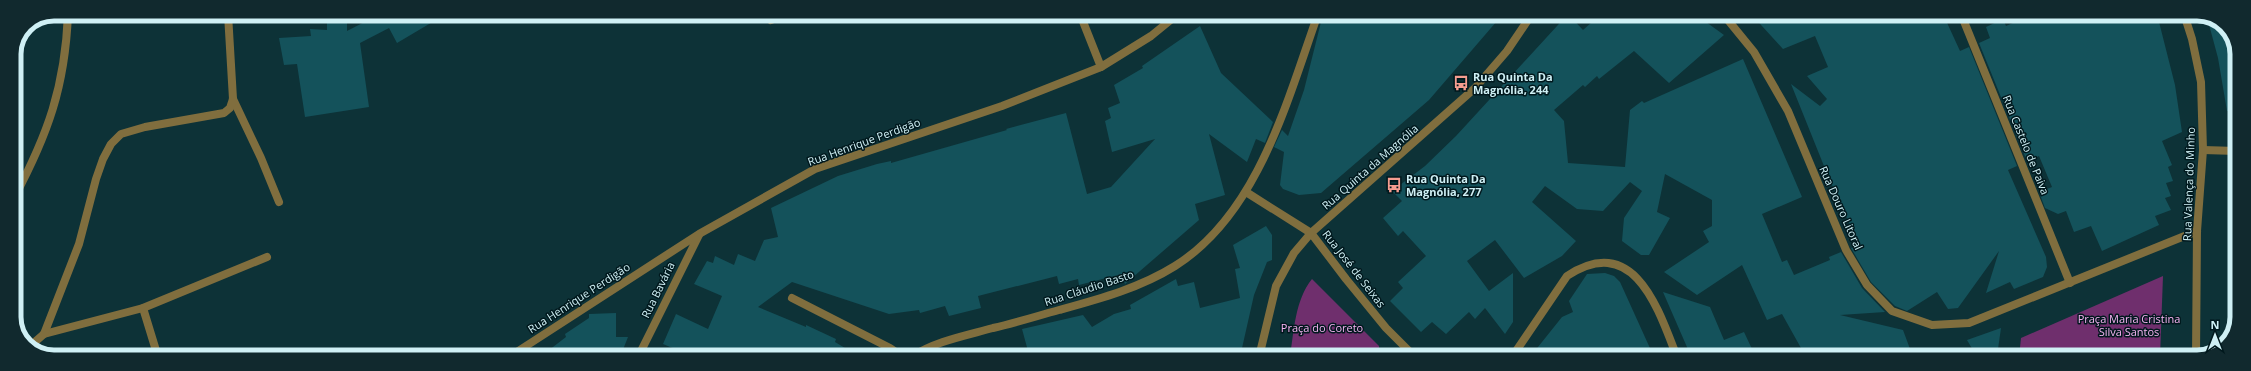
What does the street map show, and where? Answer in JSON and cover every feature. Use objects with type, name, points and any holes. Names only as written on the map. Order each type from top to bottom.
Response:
[{"type":"street","points":[[21,185],[34,160],[55,107],[66,51],[68,21]]},
{"type":"street","points":[[44,334],[79,244],[96,179],[103,159],[111,144],[121,134],[145,127],[224,113],[230,108],[233,99],[228,21]]},
{"type":"street","points":[[1083,21],[1102,67]]},
{"type":"street","name":"Rua Henrique Perdigão","points":[[520,350],[699,234],[815,170],[1002,106],[1102,67],[1151,36],[1169,21]]},
{"type":"street","name":"Rua Cláudio Basto","points":[[922,350],[928,346],[1131,288],[1175,266],[1214,235],[1246,192],[1283,112],[1316,21]]},
{"type":"street","name":"Rua Quinta da Magnólia","points":[[1261,350],[1276,286],[1294,253],[1311,233],[1475,88],[1507,52],[1527,21]]},
{"type":"street","name":"Rua Douro Litoral","points":[[1728,21],[1754,52],[1788,111],[1846,250],[1867,285],[1892,311],[1932,325],[1969,323],[2197,231]]},
{"type":"street","name":"Rua Castelo de Paiva","points":[[1964,21],[2070,283]]},
{"type":"street","name":"Rua Valença do Minho","points":[[2186,21],[2192,38],[2201,82],[2202,150],[2197,231],[2196,350]]},
{"type":"street","points":[[233,99],[262,158],[279,202]]},
{"type":"street","points":[[2202,150],[2230,151]]},
{"type":"street","name":"Rua José de Seixas","points":[[1246,192],[1311,233],[1386,328],[1408,350]]},
{"type":"street","name":"Rua Bavária","points":[[641,350],[699,234]]},
{"type":"street","points":[[33,343],[44,334],[143,308],[267,257]]},
{"type":"street","points":[[1517,350],[1567,276],[1580,268],[1594,264],[1610,264],[1625,267],[1639,278],[1648,292],[1674,350]]},
{"type":"street","points":[[792,298],[893,350]]},
{"type":"street","points":[[143,308],[156,350]]},
{"type":"green space","name":"Praça Maria Cristina Silva Santos","points":[[2163,276],[2160,350],[2020,350],[2021,338]]},
{"type":"green space","name":"Praça do Coreto","points":[[1312,279],[1379,346],[1379,350],[1291,350],[1296,316],[1306,287]]},
{"type":"building","points":[[366,21],[434,21],[397,43],[389,28],[360,43],[369,107],[305,117],[297,64],[284,65],[279,38],[311,36],[310,29],[327,30],[327,23],[347,23],[347,31]]},
{"type":"building","points":[[1321,21],[1497,21],[1429,100],[1321,193],[1299,195],[1283,189],[1280,185],[1284,152],[1274,147],[1282,130],[1288,136],[1304,90]]},
{"type":"building","points":[[1562,21],[1575,21],[1583,30],[1593,21],[1705,21],[1724,35],[1669,83],[1634,51],[1599,79],[1597,76],[1585,87],[1583,85],[1554,110],[1564,121],[1568,163],[1625,167],[1630,110],[1642,101],[1644,103],[1743,59],[1802,197],[1762,214],[1782,262],[1787,260],[1794,275],[1830,260],[1829,257],[1841,252],[1862,288],[1885,312],[1840,315],[1903,330],[1910,350],[1802,350],[1782,314],[1767,320],[1742,265],[1697,295],[1664,272],[1709,242],[1703,231],[1712,226],[1712,200],[1665,174],[1657,212],[1670,218],[1649,255],[1641,255],[1622,241],[1624,218],[1642,191],[1630,182],[1603,211],[1577,209],[1545,186],[1532,202],[1576,241],[1562,256],[1524,278],[1495,240],[1467,261],[1489,291],[1513,273],[1513,322],[1505,334],[1485,308],[1475,319],[1469,312],[1446,334],[1432,322],[1421,332],[1390,301],[1403,288],[1398,282],[1426,256],[1403,231],[1398,236],[1383,218],[1402,201],[1392,191],[1425,166],[1456,136]]},
{"type":"building","points":[[1757,21],[1946,21],[1960,51],[1969,47],[2017,166],[2008,170],[2046,257],[2047,267],[2043,277],[2014,289],[2010,282],[1986,293],[1999,251],[1958,308],[1948,309],[1937,292],[1907,311],[1895,306],[1871,282],[1851,248],[1859,245],[1828,176],[1791,84],[1820,106],[1827,99],[1807,76],[1828,67],[1815,36],[1783,49]]},
{"type":"building","points":[[1999,21],[2004,21],[2006,26],[2017,21],[2159,21],[2175,85],[2182,132],[2162,141],[2172,165],[2168,167],[2173,181],[2166,183],[2171,196],[2165,198],[2171,210],[2155,216],[2159,225],[2102,251],[2091,226],[2074,232],[2066,211],[2058,214],[2045,208],[2039,192],[2052,187],[2039,156],[2027,161],[1979,43],[1990,38],[1986,27]]},
{"type":"building","points":[[2209,23],[2212,24],[2220,31],[2227,39],[2229,45],[2230,111],[2227,111],[2218,58]]},
{"type":"building","points":[[1200,26],[1221,73],[1273,122],[1265,143],[1256,139],[1247,162],[1209,134],[1225,195],[1195,204],[1199,220],[1125,284],[1122,274],[1079,285],[1078,279],[1059,284],[1057,276],[978,296],[981,308],[949,316],[945,306],[920,313],[919,310],[889,314],[792,282],[758,307],[806,327],[806,325],[836,339],[835,342],[848,350],[677,350],[663,344],[676,314],[708,329],[722,296],[694,284],[707,261],[713,263],[715,256],[734,265],[738,254],[755,261],[764,240],[778,237],[771,208],[838,176],[877,164],[891,161],[891,163],[1066,113],[1087,194],[1111,187],[1155,139],[1112,152],[1105,121],[1111,118],[1108,108],[1120,103],[1114,85],[1143,68],[1142,66]]},
{"type":"building","points":[[1266,226],[1272,235],[1272,260],[1267,262],[1254,295],[1242,350],[1028,350],[1022,329],[1083,315],[1092,327],[1114,314],[1131,309],[1130,305],[1176,279],[1178,286],[1194,282],[1200,308],[1240,298],[1235,269],[1240,268],[1233,245]]},
{"type":"building","points":[[1605,273],[1614,276],[1620,282],[1651,350],[1536,350],[1562,317],[1573,312],[1569,301],[1587,274]]},
{"type":"building","points":[[1663,292],[1710,307],[1724,340],[1744,332],[1752,349],[1749,350],[1688,350]]},
{"type":"building","points":[[616,313],[616,337],[628,337],[623,350],[549,350],[566,337],[565,334],[589,318],[589,314]]},
{"type":"building","points":[[2001,328],[1998,350],[1973,350],[1967,340]]},
{"type":"place","name":"Rua Quinta Da Magnólia, 244","points":[[1461,83]]},
{"type":"place","name":"Rua Quinta Da Magnólia, 277","points":[[1394,185]]}]
